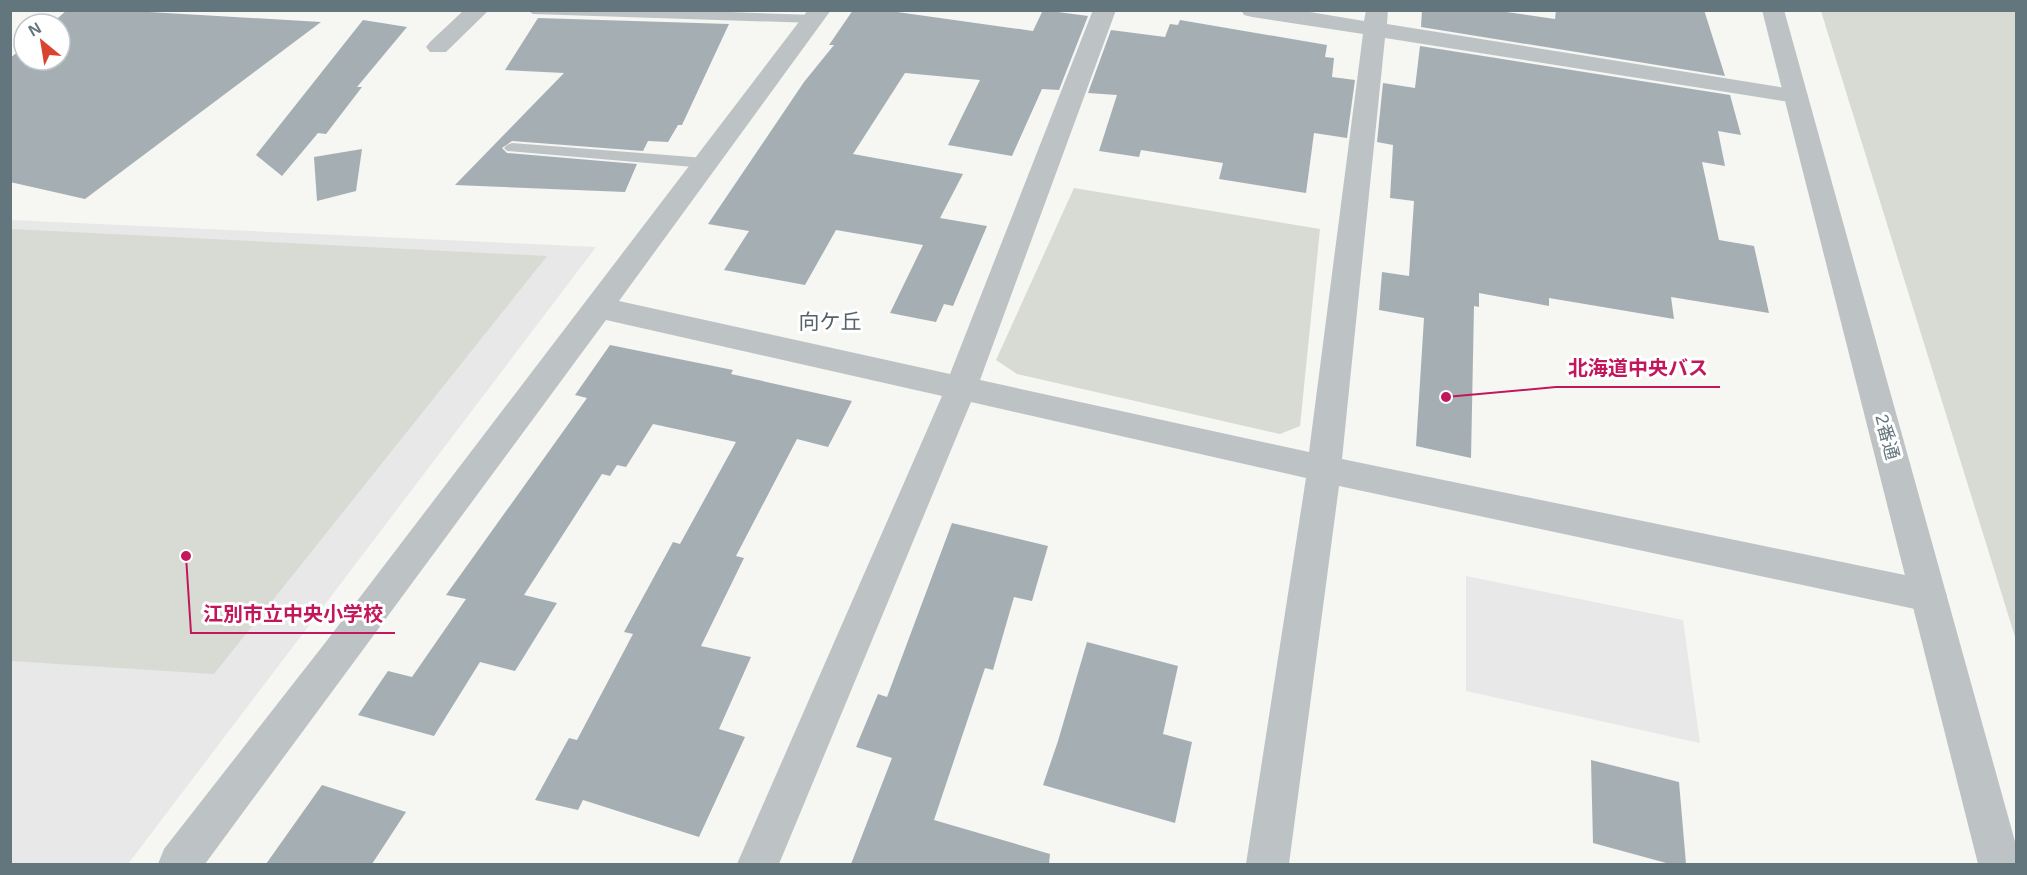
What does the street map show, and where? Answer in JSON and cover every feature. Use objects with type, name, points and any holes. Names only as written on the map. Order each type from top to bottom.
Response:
[{"type":"street","points":[[438,47],[478,10]]},
{"type":"street","points":[[758,864],[960,390],[1105,10]]},
{"type":"street","points":[[1252,10],[1375,19],[1796,96]]},
{"type":"street","name":"2番通","points":[[1773,10],[2000,864]]},
{"type":"street","points":[[179,864],[339,655],[817,15]]},
{"type":"street","points":[[1267,864],[1324,469],[1375,19]]},
{"type":"street","points":[[597,307],[960,390],[1324,469],[1929,596]]},
{"type":"lane","points":[[533,10],[817,15]]},
{"type":"lane","points":[[512,148],[705,163]]},
{"type":"shaded area","points":[[1821,11],[2016,11],[2016,640]]},
{"type":"shaded area","points":[[1074,188],[1320,229],[1300,426],[1280,434],[1017,374],[996,360]]},
{"type":"shaded area","points":[[10,220],[596,247],[128,864],[11,864]]},
{"type":"shaded area","points":[[11,229],[547,256],[214,674],[11,661]]},
{"type":"shaded area","points":[[1466,576],[1683,620],[1700,743],[1466,691]]},
{"type":"building","points":[[67,10],[115,10],[321,22],[85,199],[10,182],[10,58],[12,56],[12,72],[72,72],[72,12],[65,12]]},
{"type":"building","points":[[853,10],[883,10],[1033,31],[1043,10],[1088,16],[1059,90],[1042,89],[1012,156],[948,145],[980,80],[905,73],[853,154],[963,174],[940,218],[987,226],[953,306],[944,304],[936,322],[890,313],[923,245],[836,230],[805,285],[724,270],[749,231],[708,224],[804,82],[834,45],[829,45]]},
{"type":"building","points":[[1422,10],[1492,10],[1555,19],[1556,10],[1704,10],[1725,76],[1421,27]]},
{"type":"building","points":[[538,18],[729,24],[682,125],[678,125],[668,142],[648,141],[643,151],[512,141],[502,148],[507,153],[637,164],[625,192],[455,185],[564,73],[505,70]]},
{"type":"building","points":[[363,20],[407,27],[357,87],[362,87],[326,134],[318,133],[282,176],[256,155]]},
{"type":"building","points":[[1180,20],[1327,45],[1325,57],[1334,58],[1332,77],[1355,80],[1347,138],[1314,133],[1306,193],[1219,179],[1223,163],[1141,150],[1139,157],[1099,151],[1117,95],[1088,93],[1111,30],[1165,37],[1170,24],[1178,25]]},
{"type":"building","points":[[1420,46],[1730,95],[1741,135],[1718,131],[1725,166],[1702,162],[1719,240],[1754,246],[1769,313],[1671,297],[1674,319],[1549,298],[1549,306],[1479,293],[1479,307],[1474,306],[1471,458],[1416,446],[1424,318],[1379,310],[1382,272],[1409,276],[1414,201],[1390,198],[1393,145],[1377,142],[1383,83],[1415,88]]},
{"type":"building","points":[[362,149],[356,191],[317,201],[314,157]]},
{"type":"building","points":[[610,345],[733,370],[731,374],[852,401],[828,447],[797,439],[736,556],[744,558],[701,646],[751,657],[719,729],[745,737],[699,837],[583,800],[578,810],[535,800],[569,738],[577,740],[633,634],[624,632],[673,542],[680,544],[736,442],[653,424],[626,467],[617,465],[610,476],[602,474],[524,595],[557,603],[515,671],[480,662],[434,736],[358,715],[388,671],[412,677],[466,599],[446,595],[587,398],[575,395]]},
{"type":"building","points":[[952,523],[1048,546],[1032,601],[1014,597],[993,670],[985,668],[934,820],[1050,854],[1049,864],[851,864],[892,758],[856,747],[878,694],[887,697]]},
{"type":"building","points":[[1087,642],[1178,666],[1163,734],[1192,742],[1175,823],[1043,785]]},
{"type":"building","points":[[1591,760],[1679,782],[1686,864],[1670,864],[1593,843]]},
{"type":"building","points":[[322,785],[406,812],[372,864],[266,864]]},
{"type":"place","name":"北海道中央バス","points":[[1446,397]]},
{"type":"place","name":"江別市立中央小学校","points":[[186,556]]},
{"type":"district","name":"向ケ丘","points":[[830,322]]}]
